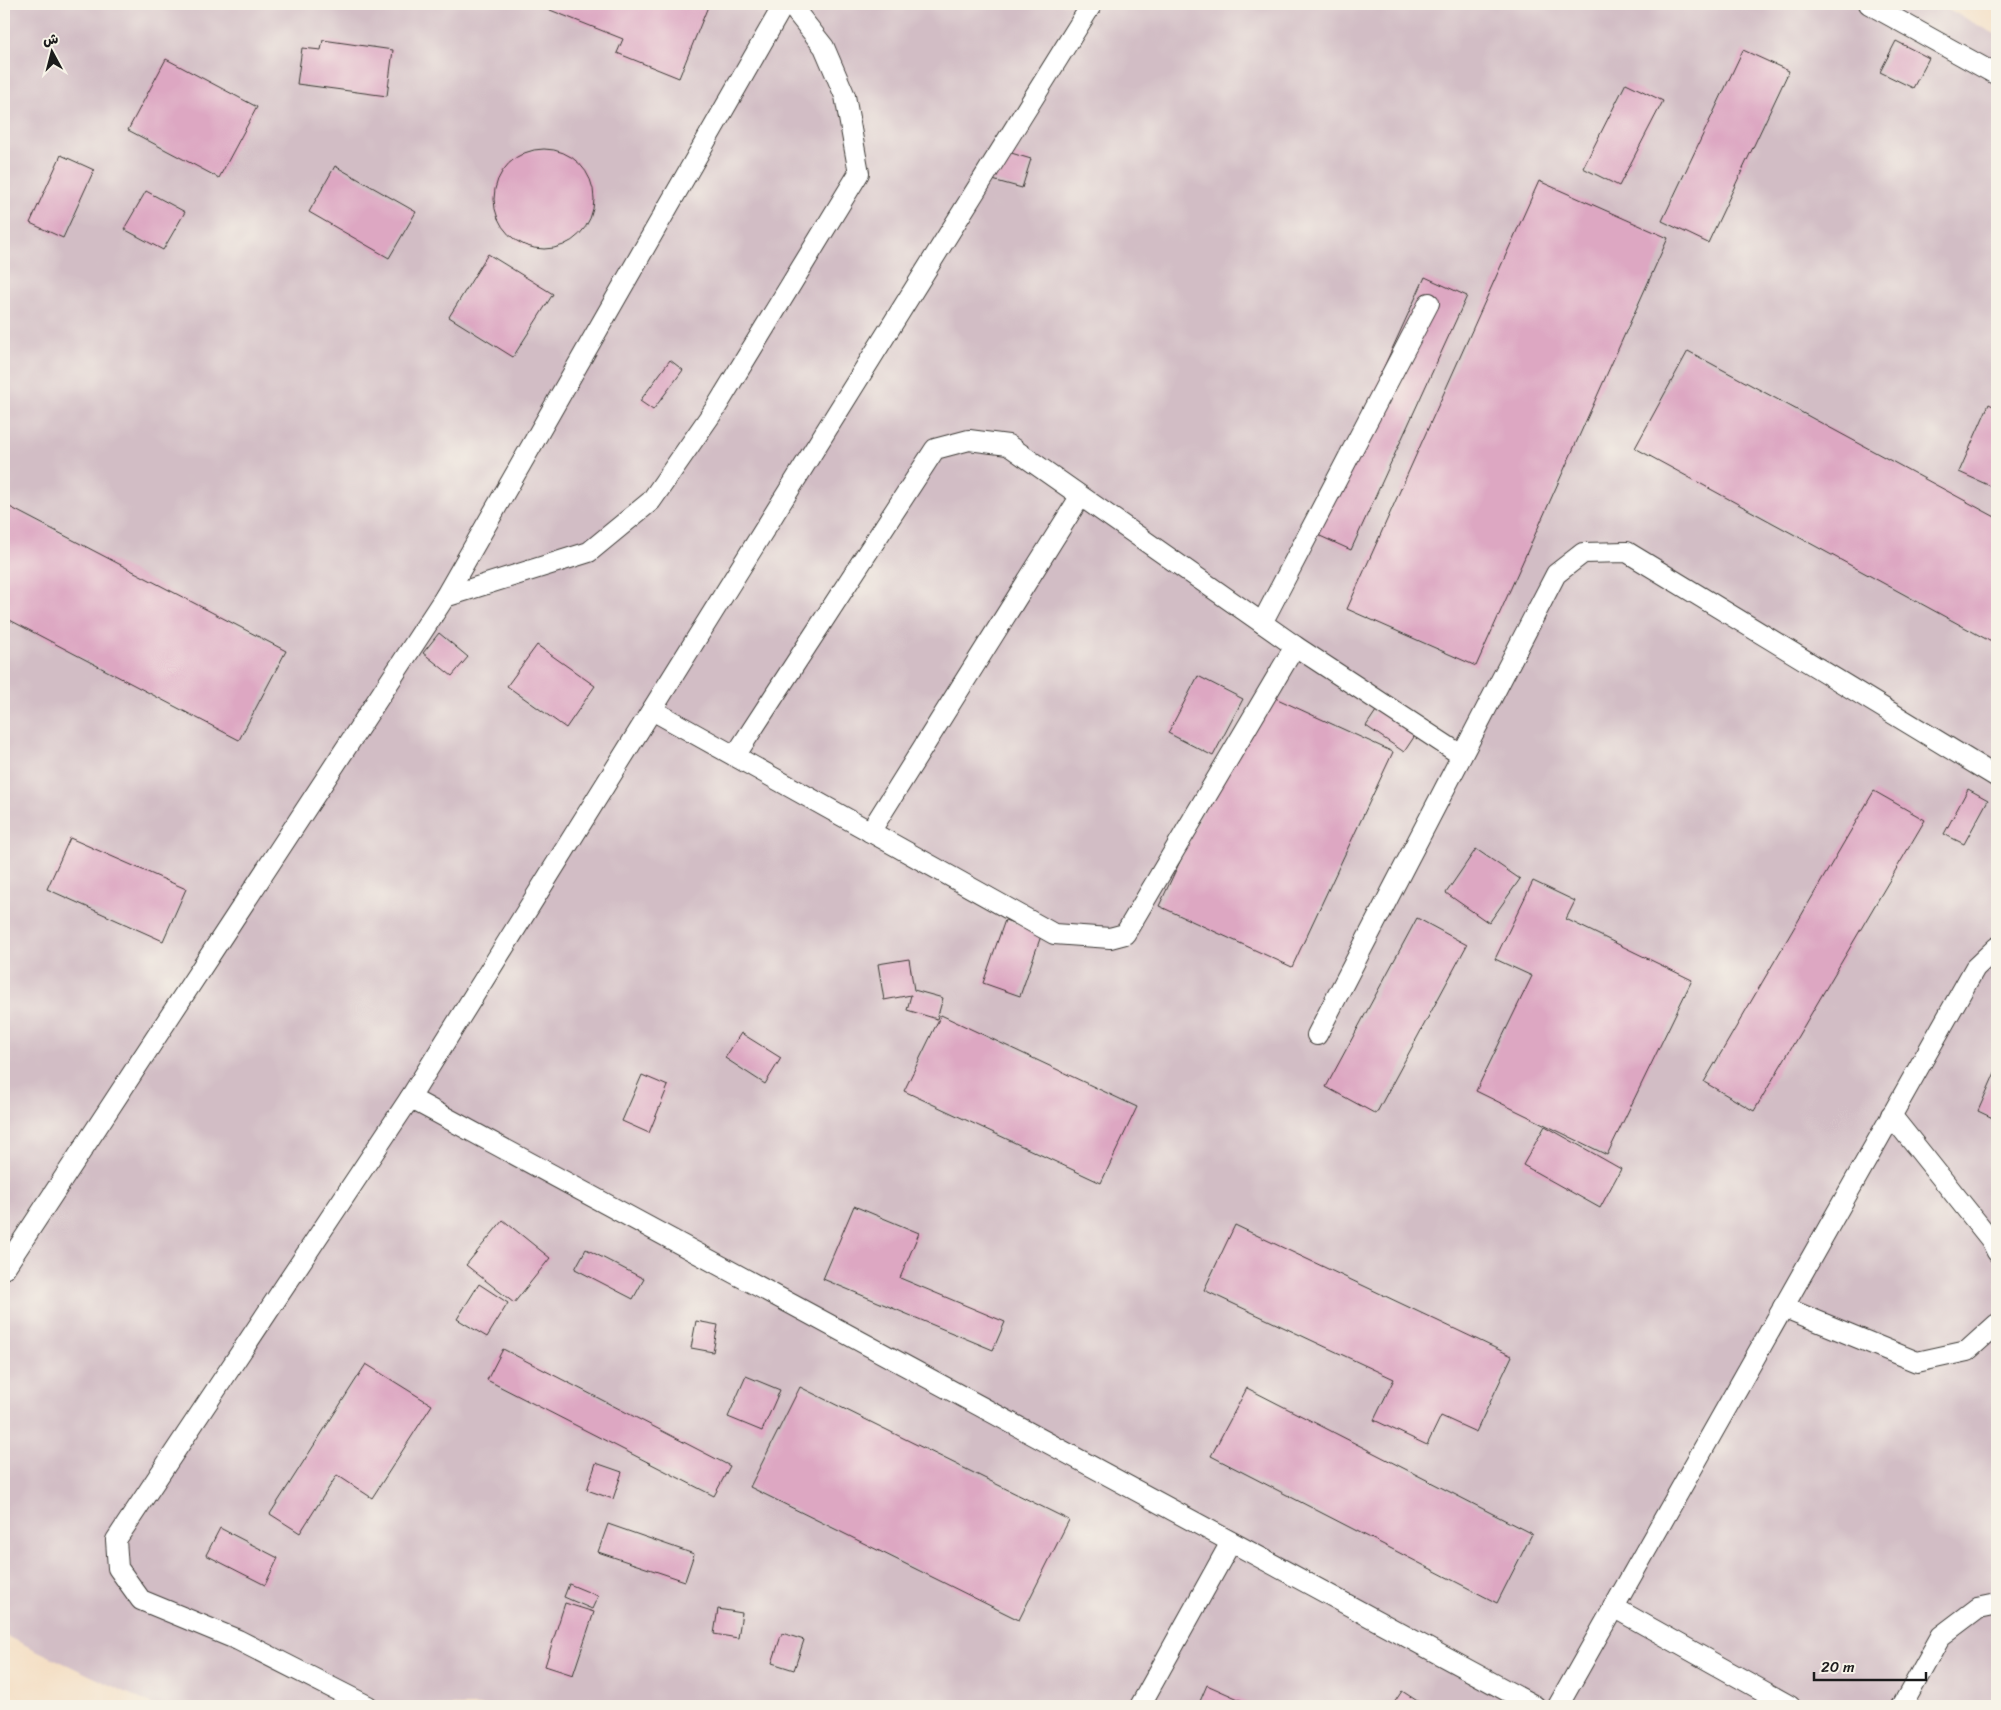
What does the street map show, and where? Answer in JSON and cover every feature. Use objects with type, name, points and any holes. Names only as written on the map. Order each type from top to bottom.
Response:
[{"type":"lane","points":[[4,1270],[445,597],[784,4]]},
{"type":"lane","points":[[445,597],[589,552],[650,501],[715,409],[859,172],[845,96],[824,47],[790,4]]},
{"type":"lane","points":[[368,1706],[238,1640],[141,1600],[118,1568],[116,1540],[410,1098],[1092,4]]},
{"type":"lane","points":[[1869,4],[1997,75]]},
{"type":"lane","points":[[1262,623],[1429,303]]},
{"type":"lane","points":[[735,756],[935,449],[969,440],[1008,446],[1295,646],[1461,755]]},
{"type":"lane","points":[[870,832],[1080,497]]},
{"type":"lane","points":[[1317,1035],[1556,574],[1583,553],[1627,552],[1997,776]]},
{"type":"lane","points":[[652,710],[1054,934],[1110,938],[1125,934],[1295,646]]},
{"type":"lane","points":[[1558,1706],[1974,968],[1997,947]]},
{"type":"lane","points":[[410,1098],[1535,1706]]},
{"type":"lane","points":[[1891,1115],[1990,1240],[1997,1252]]},
{"type":"lane","points":[[1782,1307],[1917,1362],[1967,1351],[1997,1324]]},
{"type":"lane","points":[[1140,1706],[1231,1542]]},
{"type":"lane","points":[[1902,1706],[1941,1636],[1978,1608],[1997,1604]]},
{"type":"lane","points":[[1613,1608],[1790,1706]]},
{"type":"shaded area","points":[[4,4],[1938,4],[1997,35],[1997,1706],[155,1706],[4,1635]]},
{"type":"building","points":[[535,4],[709,4],[679,78],[617,53],[623,39]]},
{"type":"building","points":[[323,40],[393,50],[387,96],[297,84],[302,48],[321,50]]},
{"type":"building","points":[[1896,41],[1929,58],[1913,88],[1880,72]]},
{"type":"building","points":[[1743,50],[1789,71],[1708,243],[1662,221]]},
{"type":"building","points":[[166,59],[257,107],[219,178],[128,130]]},
{"type":"building","points":[[1626,83],[1663,101],[1619,186],[1583,168]]},
{"type":"building","points":[[544,149],[563,153],[579,164],[590,180],[594,199],[590,218],[579,234],[563,245],[544,249],[525,245],[509,234],[498,218],[494,199],[498,180],[509,164],[525,153]]},
{"type":"building","points":[[998,149],[1031,159],[1022,188],[989,179]]},
{"type":"building","points":[[61,155],[94,170],[63,238],[30,223]]},
{"type":"building","points":[[335,166],[416,212],[389,258],[309,212]]},
{"type":"building","points":[[1539,181],[1668,238],[1476,666],[1347,609]]},
{"type":"building","points":[[146,191],[185,212],[163,250],[124,229]]},
{"type":"building","points":[[488,254],[553,294],[513,357],[449,317]]},
{"type":"building","points":[[1425,277],[1467,296],[1351,550],[1309,531]]},
{"type":"building","points":[[1688,351],[1997,518],[1997,645],[1635,448]]},
{"type":"building","points":[[670,360],[683,370],[653,410],[640,401]]},
{"type":"building","points":[[1989,404],[1997,408],[1997,489],[1959,472]]},
{"type":"building","points":[[4,504],[286,651],[239,740],[4,617]]},
{"type":"building","points":[[439,633],[468,657],[452,676],[423,653]]},
{"type":"building","points":[[537,645],[595,686],[566,728],[507,686]]},
{"type":"building","points":[[1198,676],[1243,699],[1213,756],[1168,733]]},
{"type":"building","points":[[1260,691],[1393,752],[1292,967],[1159,906]]},
{"type":"building","points":[[1378,708],[1416,734],[1404,752],[1366,726]]},
{"type":"building","points":[[1968,789],[1988,800],[1964,844],[1944,834]]},
{"type":"building","points":[[1874,791],[1925,820],[1754,1111],[1704,1082]]},
{"type":"building","points":[[70,838],[186,889],[163,941],[47,889]]},
{"type":"building","points":[[1476,849],[1520,879],[1489,923],[1446,893]]},
{"type":"building","points":[[1533,881],[1575,901],[1566,919],[1692,980],[1607,1155],[1476,1091],[1532,976],[1495,959]]},
{"type":"building","points":[[1417,918],[1467,945],[1376,1114],[1326,1087]]},
{"type":"building","points":[[1005,920],[1042,933],[1020,996],[983,983]]},
{"type":"building","points":[[909,959],[914,990],[943,998],[937,1019],[907,1010],[911,995],[884,1000],[878,964]]},
{"type":"building","points":[[941,1015],[1137,1107],[1101,1183],[904,1091]]},
{"type":"building","points":[[741,1033],[781,1058],[765,1084],[725,1058]]},
{"type":"building","points":[[1997,1068],[1997,1120],[1978,1111]]},
{"type":"building","points":[[642,1075],[668,1086],[649,1133],[622,1121]]},
{"type":"building","points":[[1545,1126],[1621,1169],[1600,1208],[1523,1165]]},
{"type":"building","points":[[854,1206],[919,1233],[900,1278],[1005,1322],[993,1350],[823,1279]]},
{"type":"building","points":[[503,1220],[550,1258],[514,1303],[466,1265]]},
{"type":"building","points":[[1235,1225],[1512,1356],[1476,1432],[1441,1416],[1427,1445],[1374,1420],[1394,1379],[1204,1290]]},
{"type":"building","points":[[586,1249],[644,1279],[633,1299],[575,1269]]},
{"type":"building","points":[[479,1284],[508,1303],[487,1337],[457,1319]]},
{"type":"building","points":[[696,1321],[718,1325],[713,1352],[691,1348]]},
{"type":"building","points":[[503,1349],[730,1466],[714,1496],[487,1380]]},
{"type":"building","points":[[366,1364],[432,1405],[372,1498],[337,1475],[300,1533],[270,1514]]},
{"type":"building","points":[[746,1376],[780,1390],[762,1431],[728,1417]]},
{"type":"building","points":[[800,1387],[1069,1520],[1019,1620],[750,1487]]},
{"type":"building","points":[[1247,1388],[1532,1534],[1497,1603],[1211,1456]]},
{"type":"building","points":[[596,1463],[622,1472],[613,1499],[587,1490]]},
{"type":"building","points":[[608,1524],[694,1554],[685,1581],[598,1552]]},
{"type":"building","points":[[220,1528],[278,1558],[265,1585],[206,1555]]},
{"type":"building","points":[[569,1584],[598,1596],[592,1609],[564,1597]]},
{"type":"building","points":[[565,1603],[594,1612],[573,1675],[545,1666]]},
{"type":"building","points":[[718,1609],[742,1613],[738,1638],[714,1634]]},
{"type":"building","points":[[782,1633],[804,1640],[794,1670],[772,1663]]},
{"type":"building","points":[[1207,1685],[1254,1706],[1198,1706]]},
{"type":"building","points":[[1402,1691],[1425,1706],[1392,1706]]}]
